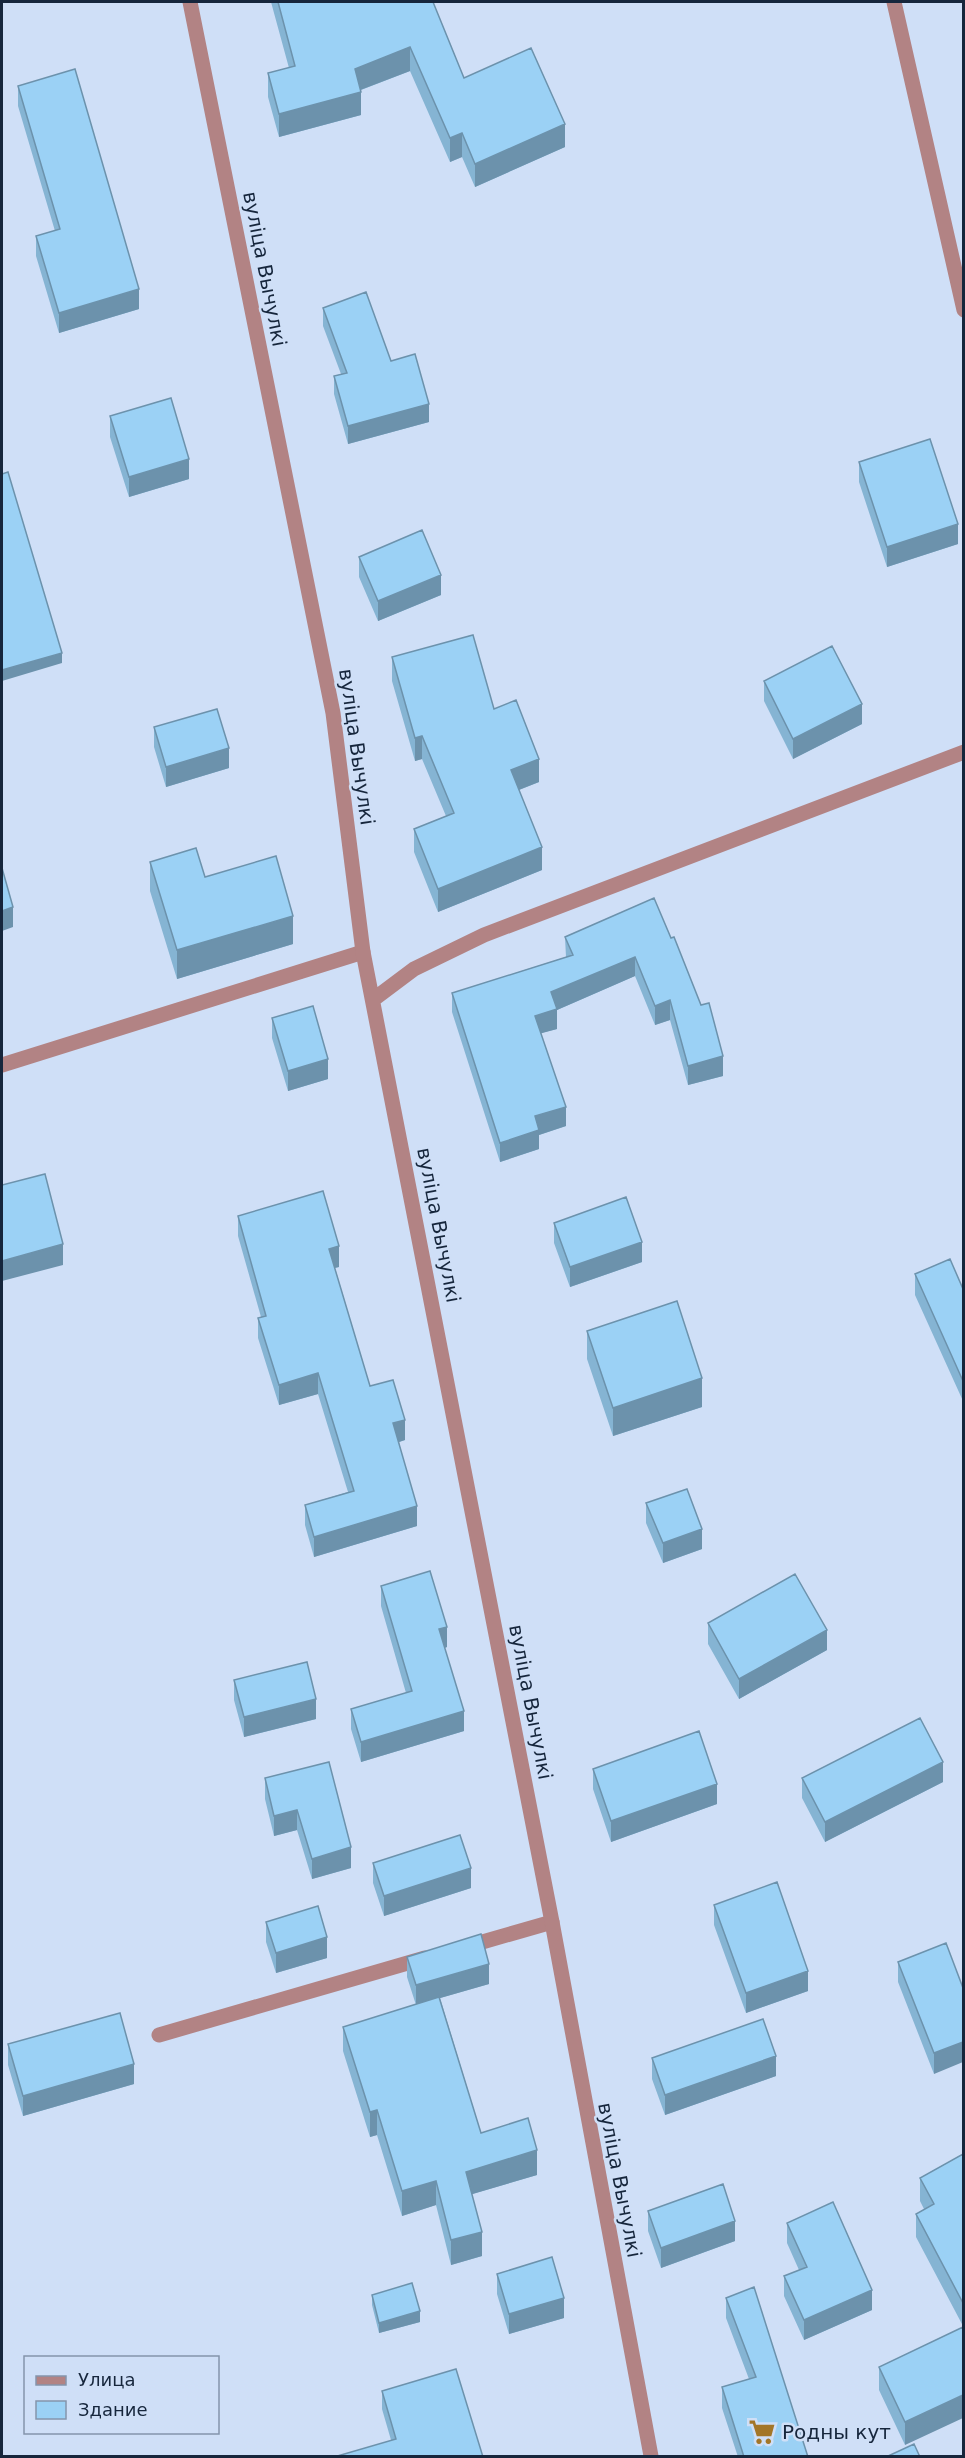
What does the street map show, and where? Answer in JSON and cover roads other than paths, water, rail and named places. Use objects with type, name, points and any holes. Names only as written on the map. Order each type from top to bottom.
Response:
[{"type":"street","name":"вуліца Вычулкі","points":[[190,2],[333,712],[363,952],[374,999],[552,1922],[651,2457]]},
{"type":"street","points":[[894,2],[963,310]]},
{"type":"street","points":[[374,999],[414,969],[484,934],[963,752]]},
{"type":"street","points":[[2,1065],[363,952]]},
{"type":"street","points":[[159,2035],[552,1922]]},
{"type":"place","name":"Родны кут","points":[[762,2432]]}]
